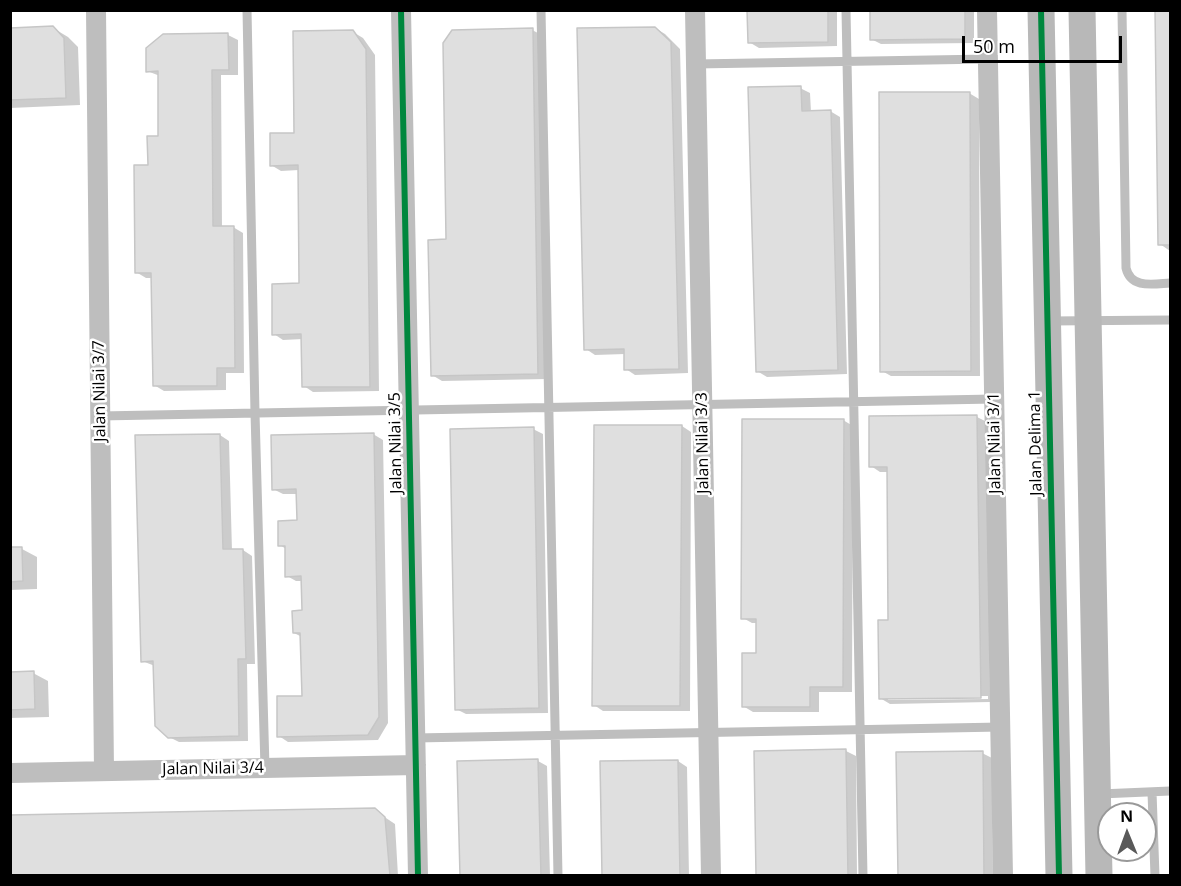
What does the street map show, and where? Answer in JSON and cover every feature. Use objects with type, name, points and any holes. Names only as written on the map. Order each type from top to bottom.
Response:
[{"type":"street","name":"Jalan Nilai 3/7","points":[[96,10],[104,771]]},
{"type":"street","name":"Jalan Nilai 3/5","points":[[401,10],[418,876]]},
{"type":"street","name":"Jalan Nilai 3/3","points":[[695,10],[711,876]]},
{"type":"street","name":"Jalan Nilai 3/1","points":[[987,10],[1003,876]]},
{"type":"street","name":"Jalan Delima 1","points":[[1041,10],[1059,876]]},
{"type":"street","points":[[1082,10],[1099,876]]},
{"type":"street","name":"Jalan Nilai 3/4","points":[[10,773],[416,765]]},
{"type":"lane","points":[[247,10],[265,768]]},
{"type":"lane","points":[[542,10],[558,876]]},
{"type":"lane","points":[[846,10],[863,876]]},
{"type":"lane","points":[[1122,10],[1126,268],[1131,279],[1136,282],[1170,283]]},
{"type":"lane","points":[[696,64],[988,59]]},
{"type":"lane","points":[[1047,321],[1170,320]]},
{"type":"lane","points":[[100,416],[994,399]]},
{"type":"lane","points":[[415,738],[1001,727]]},
{"type":"lane","points":[[1098,794],[1170,791]]},
{"type":"lane","points":[[1152,792],[1155,876]]},
{"type":"building","points":[[747,10],[828,10],[828,42],[748,43]]},
{"type":"building","points":[[870,10],[965,10],[965,39],[870,40]]},
{"type":"building","points":[[1155,10],[1170,10],[1170,245],[1158,245]]},
{"type":"building","points":[[53,26],[64,38],[66,98],[10,100],[10,28]]},
{"type":"building","points":[[655,27],[671,42],[679,369],[624,370],[624,349],[584,350],[577,28]]},
{"type":"building","points":[[533,28],[538,374],[431,376],[428,240],[446,239],[443,43],[452,30]]},
{"type":"building","points":[[353,30],[366,49],[370,387],[302,387],[301,334],[272,335],[272,284],[299,283],[298,165],[270,166],[270,133],[294,133],[293,31]]},
{"type":"building","points":[[228,33],[229,70],[212,70],[213,226],[234,226],[235,368],[217,368],[217,386],[153,386],[151,273],[135,273],[134,165],[148,165],[147,136],[158,136],[158,71],[146,72],[146,48],[163,34]]},
{"type":"building","points":[[801,86],[802,111],[831,110],[838,370],[756,372],[748,87]]},
{"type":"building","points":[[879,92],[970,92],[971,371],[880,372]]},
{"type":"building","points":[[977,415],[981,698],[879,699],[878,620],[888,620],[887,467],[869,467],[869,416]]},
{"type":"building","points":[[742,419],[844,419],[843,687],[810,687],[810,707],[742,707],[742,653],[756,653],[756,619],[741,619]]},
{"type":"building","points":[[594,425],[682,425],[680,706],[592,706]]},
{"type":"building","points":[[534,427],[539,708],[455,710],[450,429]]},
{"type":"building","points":[[374,433],[379,717],[368,735],[277,737],[277,696],[302,696],[300,633],[293,633],[292,611],[302,610],[301,576],[285,577],[285,546],[278,546],[278,521],[297,520],[296,489],[272,490],[271,435]]},
{"type":"building","points":[[220,434],[223,549],[243,549],[246,659],[238,659],[239,736],[168,738],[155,726],[153,661],[141,662],[135,435]]},
{"type":"building","points":[[10,547],[22,547],[23,581],[10,582]]},
{"type":"building","points":[[34,671],[35,709],[10,710],[10,672]]},
{"type":"building","points":[[846,749],[848,876],[756,876],[754,751]]},
{"type":"building","points":[[983,751],[984,876],[898,876],[896,752]]},
{"type":"building","points":[[538,759],[541,876],[460,876],[457,761]]},
{"type":"building","points":[[678,760],[680,876],[602,876],[600,761]]},
{"type":"building","points":[[375,808],[385,817],[390,876],[10,876],[10,815]]},
{"type":"cycle path","points":[[401,10],[418,876]]},
{"type":"cycle path","points":[[1041,10],[1059,876]]}]
